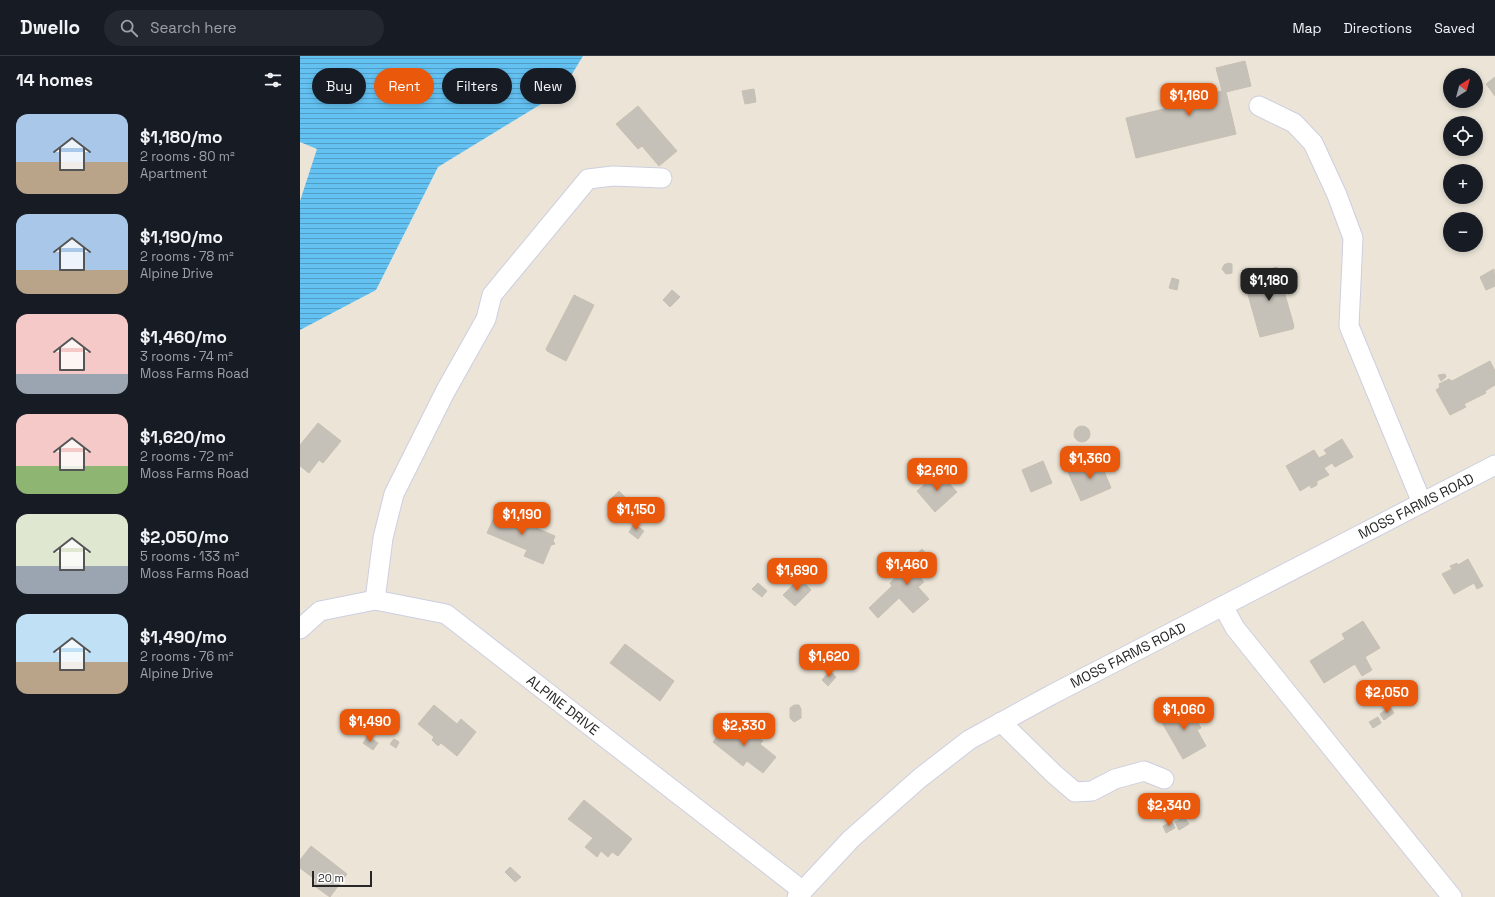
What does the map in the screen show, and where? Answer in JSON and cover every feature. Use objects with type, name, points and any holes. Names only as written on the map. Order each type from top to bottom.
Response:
[{"type":"street","points":[[1259,106],[1294,122],[1313,143],[1337,195],[1353,238],[1349,326],[1422,503]]},
{"type":"street","points":[[375,600],[383,538],[394,494],[445,392],[486,319],[492,295],[588,179],[613,176],[662,178]]},
{"type":"street","name":"MOSS FARMS ROAD","points":[[800,894],[851,839],[920,778],[969,740],[1495,465]]},
{"type":"street","name":"ALPINE DRIVE","points":[[300,629],[320,611],[375,600],[446,614],[800,894]]},
{"type":"street","points":[[1223,606],[1235,628],[1452,897]]},
{"type":"street","points":[[1001,722],[1054,774],[1076,792],[1092,791],[1115,779],[1144,771],[1164,779]]},
{"type":"water","points":[[300,56],[583,56],[576,68],[520,68],[520,104],[541,104],[438,167],[376,290],[300,330],[300,201],[317,149],[300,142]]},
{"type":"building","points":[[1245,61],[1251,86],[1226,92],[1236,134],[1136,158],[1126,118],[1172,107],[1169,97],[1188,92],[1190,99],[1222,91],[1216,68]]},
{"type":"building","points":[[1495,77],[1495,96],[1486,84]]},
{"type":"building","points":[[754,89],[756,102],[745,104],[742,91]]},
{"type":"building","points":[[638,106],[677,151],[659,166],[642,146],[638,149],[616,124]]},
{"type":"building","points":[[1228,263],[1232,264],[1232,273],[1226,274],[1222,269],[1224,265]]},
{"type":"building","points":[[1277,267],[1294,326],[1293,329],[1260,337],[1243,277]]},
{"type":"building","points":[[1494,269],[1495,286],[1486,290],[1480,277]]},
{"type":"building","points":[[1172,278],[1179,280],[1177,290],[1169,288]]},
{"type":"building","points":[[672,290],[680,297],[670,307],[663,300]]},
{"type":"building","points":[[574,295],[594,305],[566,361],[547,351],[546,349]]},
{"type":"building","points":[[1490,361],[1495,371],[1495,385],[1485,391],[1486,393],[1464,404],[1466,407],[1450,415],[1436,390],[1440,387],[1439,384],[1449,379],[1452,381]]},
{"type":"building","points":[[1445,374],[1446,377],[1441,381],[1438,375]]},
{"type":"building","points":[[318,423],[341,441],[323,463],[319,460],[309,473],[300,466],[300,445]]},
{"type":"building","points":[[1082,426],[1089,431],[1090,434],[1085,441],[1082,442],[1075,437],[1074,434],[1079,427]]},
{"type":"building","points":[[1342,439],[1353,457],[1335,467],[1332,463],[1324,468],[1329,475],[1317,481],[1317,485],[1311,488],[1310,485],[1300,491],[1286,466],[1314,450],[1319,458],[1327,454],[1324,450]]},
{"type":"building","points":[[1099,459],[1111,488],[1081,501],[1068,472]]},
{"type":"building","points":[[1043,461],[1052,483],[1031,492],[1022,470]]},
{"type":"building","points":[[939,472],[957,492],[935,512],[917,491]]},
{"type":"building","points":[[619,491],[627,499],[620,507],[611,499]]},
{"type":"building","points":[[497,511],[555,536],[553,541],[555,544],[551,545],[543,564],[524,556],[527,550],[487,533]]},
{"type":"building","points":[[634,524],[644,531],[638,539],[629,532]]},
{"type":"building","points":[[922,549],[937,565],[921,579],[924,582],[918,587],[929,599],[913,613],[899,598],[878,618],[869,608],[892,586],[890,583],[901,572],[899,570]]},
{"type":"building","points":[[1468,559],[1483,586],[1477,589],[1474,583],[1454,594],[1442,574],[1452,569],[1450,566],[1457,563],[1458,565]]},
{"type":"building","points":[[800,578],[811,590],[795,606],[783,595]]},
{"type":"building","points":[[758,583],[767,591],[762,597],[752,589]]},
{"type":"building","points":[[1363,621],[1380,648],[1365,657],[1372,670],[1362,676],[1355,664],[1324,683],[1310,661],[1345,639],[1342,634]]},
{"type":"building","points":[[625,644],[674,681],[660,701],[610,663]]},
{"type":"building","points":[[830,671],[836,677],[828,686],[822,680]]},
{"type":"building","points":[[1187,704],[1201,728],[1197,730],[1206,746],[1183,759],[1160,719]]},
{"type":"building","points":[[434,705],[457,724],[461,719],[476,732],[457,756],[441,743],[438,746],[432,740],[434,737],[418,724]]},
{"type":"building","points":[[794,705],[799,705],[801,709],[801,718],[794,722],[790,718],[790,708]]},
{"type":"building","points":[[1390,707],[1394,713],[1384,720],[1380,714]]},
{"type":"building","points":[[1378,717],[1381,723],[1373,728],[1369,722]]},
{"type":"building","points":[[729,720],[751,738],[754,734],[763,741],[760,744],[776,757],[763,773],[747,761],[743,766],[713,742]]},
{"type":"building","points":[[368,736],[378,743],[373,750],[363,743]]},
{"type":"building","points":[[394,739],[399,742],[396,748],[390,744]]},
{"type":"building","points":[[584,800],[632,839],[618,856],[612,852],[608,857],[601,851],[597,857],[585,847],[593,838],[568,819]]},
{"type":"building","points":[[1184,817],[1189,824],[1179,830],[1175,822]]},
{"type":"building","points":[[1172,822],[1175,828],[1166,833],[1163,826]]},
{"type":"building","points":[[311,846],[347,874],[330,897],[313,885],[316,880],[300,868],[300,860]]},
{"type":"building","points":[[510,867],[521,877],[515,882],[505,872]]}]
